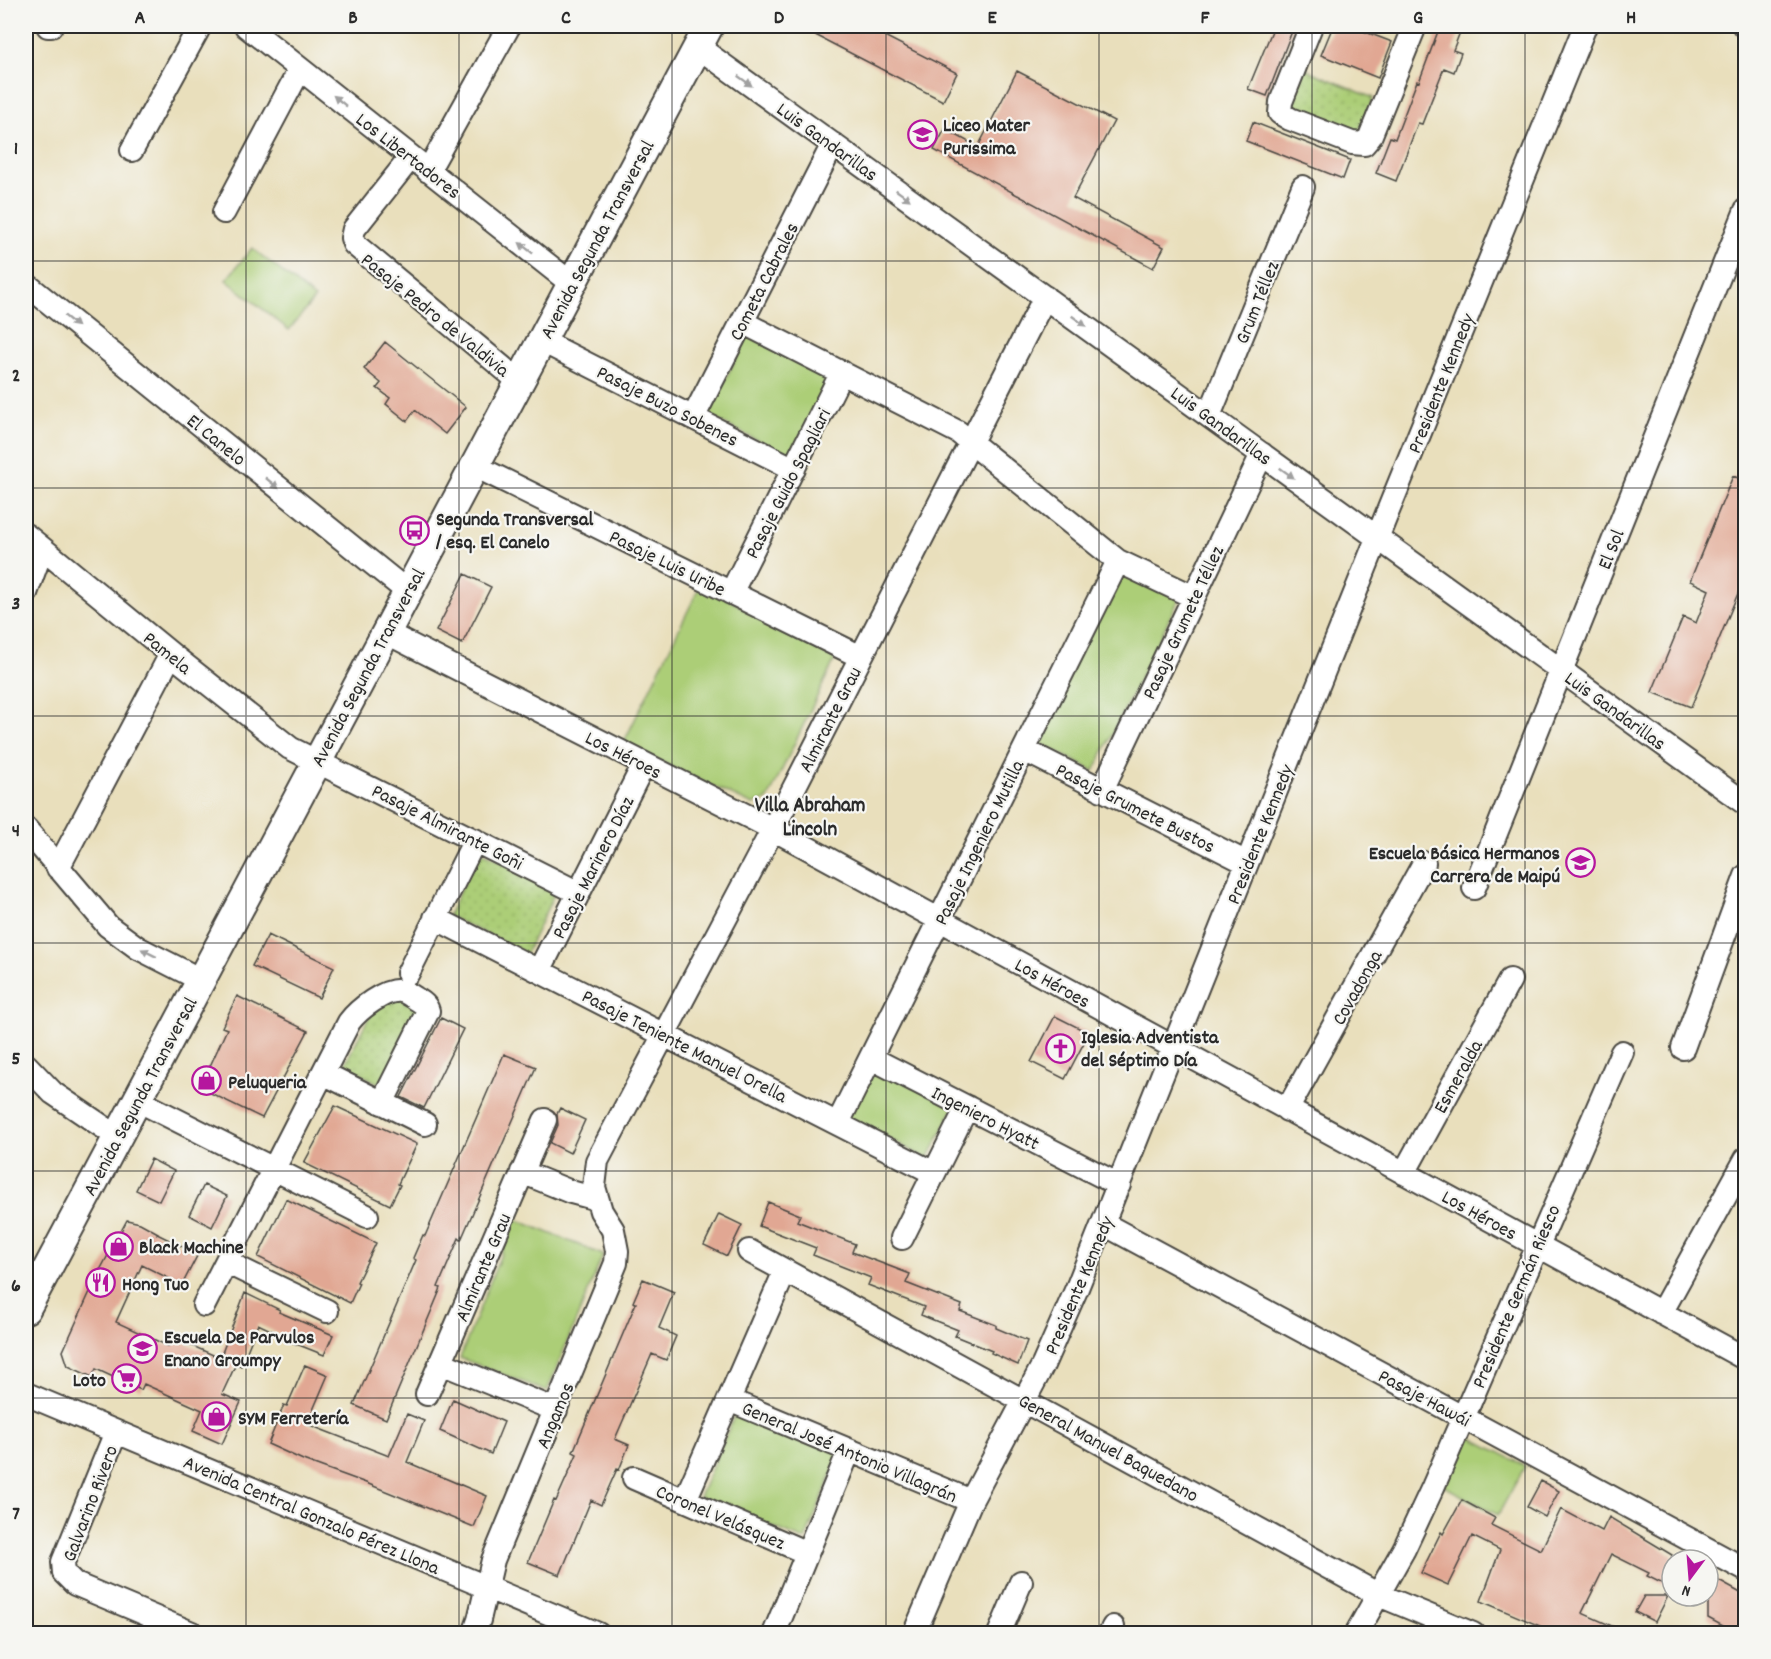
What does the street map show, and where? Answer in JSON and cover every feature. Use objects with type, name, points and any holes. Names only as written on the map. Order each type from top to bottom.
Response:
[{"type":"main road","name":"Avenida Segunda Transversal","points":[[26,1309],[703,36]]},
{"type":"street","points":[[132,150],[200,26]]},
{"type":"street","name":"Los Libertadores","points":[[246,26],[572,284]]},
{"type":"street","points":[[420,164],[509,26]]},
{"type":"street","points":[[1311,26],[1281,102],[1280,113],[1352,143],[1364,144],[1370,137],[1415,26]]},
{"type":"street","name":"Presidente Kennedy","points":[[914,1634],[971,1501],[1059,1332],[1104,1224],[1111,1180],[1173,1048],[1585,26]]},
{"type":"street","name":"Luis Gandarillas","points":[[703,36],[833,144],[1746,804]]},
{"type":"street","points":[[224,212],[300,69]]},
{"type":"street","name":"Cometa Cabrales","points":[[693,418],[833,144]]},
{"type":"street","name":"Pasaje Pedro de Valdivia","points":[[420,164],[354,229],[352,238],[354,244],[520,382]]},
{"type":"street","name":"Grum Téllez","points":[[1209,416],[1303,187]]},
{"type":"street","name":"El Sol","points":[[1474,888],[1746,210]]},
{"type":"street","name":"El Canelo","points":[[26,285],[408,592]]},
{"type":"street","name":"Almirante Grau","points":[[597,1199],[594,1174],[597,1161],[773,829],[1045,297]]},
{"type":"street","points":[[742,322],[942,422],[971,441],[1118,561],[1194,597]]},
{"type":"street","name":"Pasaje Buzo Sobenes","points":[[542,341],[794,469]]},
{"type":"street","name":"Pasaje Guido Spagliari","points":[[731,593],[842,372]]},
{"type":"street","name":"Pasaje Grumete Téllez","points":[[1102,790],[1262,454]]},
{"type":"street","name":"Pasaje Luis Uribe","points":[[475,466],[861,657]]},
{"type":"street","points":[[26,593],[34,542]]},
{"type":"street","name":"Pamela","points":[[34,542],[290,748],[316,761]]},
{"type":"street","name":"Pasaje Ingeniero Mutilla","points":[[838,1124],[1118,561]]},
{"type":"street","name":"Los Héroes","points":[[387,633],[773,829],[1746,1359]]},
{"type":"street","points":[[58,868],[171,654]]},
{"type":"street","name":"Pasaje Grumete Bustos","points":[[1024,750],[1247,863]]},
{"type":"street","name":"Pasaje Almirante Goñi","points":[[316,761],[579,893]]},
{"type":"street","name":"Pasaje Marinero Díaz","points":[[539,971],[644,764]]},
{"type":"street","points":[[26,829],[100,917],[118,934],[138,948],[201,980]]},
{"type":"street","points":[[408,973],[475,840]]},
{"type":"street","name":"Covadonga","points":[[1287,1110],[1425,864]]},
{"type":"street","points":[[1683,1048],[1746,876]]},
{"type":"street","name":"Pasaje Teniente Manuel Orella","points":[[435,918],[934,1173]]},
{"type":"street","name":"Esmeralda","points":[[1404,1173],[1510,980]]},
{"type":"street","points":[[204,1305],[349,1022],[357,1011],[393,991],[404,992],[426,1005],[428,1014],[382,1103]]},
{"type":"street","name":"Presidente Germán Riesco","points":[[1356,1634],[1404,1549],[1622,1052]]},
{"type":"street","name":"Ingeniero Hyatt","points":[[871,1058],[1111,1180]]},
{"type":"street","points":[[26,1065],[53,1093],[118,1137]]},
{"type":"street","points":[[323,1073],[425,1124]]},
{"type":"street","points":[[137,1100],[367,1216]]},
{"type":"street","points":[[902,1238],[967,1107]]},
{"type":"street","name":"Almirante Grau","points":[[428,1394],[545,1120]]},
{"type":"street","points":[[1661,1313],[1746,1159]]},
{"type":"street","points":[[522,1172],[583,1196],[597,1199]]},
{"type":"street","name":"Angamos","points":[[474,1634],[493,1560],[616,1263],[617,1251],[613,1230],[597,1199]]},
{"type":"street","name":"Pasaje Hawái","points":[[1104,1224],[1746,1570]]},
{"type":"street","name":"General Manuel Baquedano","points":[[749,1251],[1379,1595],[1473,1634]]},
{"type":"street","points":[[226,1262],[327,1311]]},
{"type":"street","points":[[685,1500],[785,1271]]},
{"type":"street","points":[[441,1363],[556,1410]]},
{"type":"street","name":"Avenida Central Gonzalo Pérez Llona","points":[[26,1394],[598,1634]]},
{"type":"street","name":"General José Antonio Villagrán","points":[[729,1400],[971,1501]]},
{"type":"street","name":"Galvarino Rivero","points":[[116,1432],[63,1562],[64,1573],[75,1584],[194,1634]]},
{"type":"street","points":[[774,1634],[849,1451]]},
{"type":"street","name":"Coronel Velásquez","points":[[634,1479],[807,1553]]},
{"type":"street","points":[[999,1634],[1021,1582]]},
{"type":"green space","points":[[1303,68],[1373,98],[1356,139],[1286,109]]},
{"type":"green space","points":[[252,248],[315,298],[289,330],[226,280]]},
{"type":"green space","points":[[748,335],[833,377],[793,458],[707,415]]},
{"type":"green space","points":[[1118,570],[1180,597],[1094,771],[1036,741]]},
{"type":"green space","points":[[701,584],[835,659],[768,799],[753,805],[623,744]]},
{"type":"green space","points":[[479,851],[557,888],[526,953],[448,916]]},
{"type":"green space","points":[[400,997],[423,1008],[384,1086],[344,1066],[374,1007]]},
{"type":"green space","points":[[871,1065],[954,1107],[928,1159],[847,1118]]},
{"type":"green space","points":[[515,1219],[603,1255],[547,1391],[460,1358]]},
{"type":"green space","points":[[738,1408],[841,1451],[805,1540],[699,1497]]},
{"type":"green space","points":[[1468,1436],[1525,1466],[1498,1515],[1442,1485]]},
{"type":"building","points":[[798,26],[865,26],[957,73],[943,101]]},
{"type":"building","points":[[1274,26],[1294,26],[1267,96],[1248,89]]},
{"type":"building","points":[[1333,26],[1350,26],[1392,42],[1378,78],[1321,55]]},
{"type":"building","points":[[1440,26],[1460,32],[1453,50],[1461,53],[1454,72],[1444,68],[1422,124],[1418,123],[1396,181],[1376,173],[1390,137],[1395,139]]},
{"type":"building","points":[[1017,71],[1114,121],[1073,198],[1164,247],[1153,268],[934,150],[945,129],[978,147]]},
{"type":"building","points":[[1253,122],[1350,160],[1343,179],[1246,141]]},
{"type":"building","points":[[385,342],[466,407],[445,434],[415,410],[407,421],[386,404],[390,398],[377,388],[381,383],[364,369]]},
{"type":"building","points":[[1733,476],[1746,481],[1746,574],[1691,707],[1652,692],[1683,617],[1696,623],[1709,590],[1690,581]]},
{"type":"building","points":[[465,574],[491,587],[462,644],[436,631]]},
{"type":"building","points":[[268,935],[334,967],[319,998],[252,966]]},
{"type":"building","points":[[237,996],[308,1031],[262,1118],[200,1088],[227,1029],[222,1027]]},
{"type":"building","name":"Iglesia Adventista del Séptimo Día","points":[[1055,1016],[1089,1033],[1065,1079],[1031,1062]]},
{"type":"building","points":[[441,1018],[463,1029],[424,1108],[401,1097]]},
{"type":"building","points":[[504,1054],[536,1067],[461,1240],[459,1238],[438,1287],[441,1288],[386,1419],[354,1405],[416,1260],[413,1258],[423,1235],[425,1236]]},
{"type":"building","points":[[335,1106],[417,1144],[390,1205],[304,1163]]},
{"type":"building","points":[[560,1108],[585,1120],[570,1153],[550,1143],[558,1125],[557,1114]]},
{"type":"building","points":[[151,1159],[174,1171],[159,1201],[136,1190]]},
{"type":"building","points":[[204,1185],[227,1196],[212,1227],[189,1215]]},
{"type":"building","points":[[286,1199],[376,1243],[357,1282],[359,1283],[350,1303],[258,1257]]},
{"type":"building","points":[[768,1202],[800,1215],[797,1221],[855,1244],[852,1252],[910,1274],[906,1283],[962,1305],[960,1311],[996,1325],[996,1328],[1027,1341],[1018,1365],[991,1353],[992,1351],[955,1336],[958,1330],[921,1315],[924,1307],[868,1285],[871,1278],[813,1255],[816,1248],[759,1226]]},
{"type":"building","points":[[719,1214],[742,1225],[727,1256],[704,1245]]},
{"type":"building","points":[[127,1220],[140,1223],[198,1254],[182,1285],[142,1265],[116,1322],[168,1346],[172,1337],[220,1358],[245,1293],[280,1310],[279,1312],[333,1335],[324,1355],[289,1341],[290,1339],[258,1324],[241,1366],[236,1364],[222,1394],[241,1402],[222,1444],[193,1431],[202,1410],[144,1384],[141,1390],[96,1369],[92,1377],[68,1366],[63,1351],[99,1272]]},
{"type":"building","points":[[643,1279],[674,1292],[659,1328],[676,1336],[666,1360],[652,1354],[615,1439],[629,1445],[619,1470],[617,1469],[601,1505],[591,1500],[560,1575],[528,1562],[554,1500],[556,1501],[577,1454],[573,1452],[636,1303],[633,1302]]},
{"type":"building","points":[[305,1365],[328,1375],[307,1424],[389,1456],[407,1414],[424,1421],[407,1462],[487,1496],[474,1527],[268,1444],[284,1405],[287,1406]]},
{"type":"building","points":[[453,1399],[504,1422],[491,1454],[440,1431]]},
{"type":"building","points":[[1541,1481],[1559,1491],[1545,1517],[1527,1507]]},
{"type":"building","points":[[1462,1500],[1495,1518],[1491,1525],[1541,1550],[1561,1509],[1602,1531],[1609,1517],[1660,1548],[1660,1582],[1647,1576],[1649,1573],[1611,1554],[1582,1613],[1630,1634],[1550,1634],[1538,1629],[1540,1626],[1481,1601],[1500,1550],[1472,1536],[1448,1585],[1421,1573],[1441,1532],[1443,1534]]},
{"type":"building","points":[[1720,1582],[1746,1596],[1746,1611],[1734,1632],[1708,1618],[1708,1608],[1720,1608]]},
{"type":"building","points":[[1644,1596],[1660,1596],[1660,1608],[1662,1608],[1655,1622],[1635,1612]]},
{"type":"place","name":"Liceo Mater Purissima","points":[[922,135]]},
{"type":"place","name":"Segunda Transversal / esq. El Canelo","points":[[415,530]]},
{"type":"place","name":"Escuela Básica Hermanos Carrera de Maipú","points":[[1581,863]]},
{"type":"place","name":"Iglesia Adventista del Séptimo Día","points":[[1060,1048]]},
{"type":"place","name":"Peluqueria","points":[[207,1081]]},
{"type":"place","name":"Black Machine","points":[[118,1246]]},
{"type":"place","name":"Hong Tuo","points":[[101,1283]]},
{"type":"place","name":"Escuela De Parvulos Enano Groumpy","points":[[143,1348]]},
{"type":"place","name":"Loto","points":[[127,1379]]},
{"type":"place","name":"SYM Ferretería","points":[[217,1417]]},
{"type":"district","name":"Villa Abraham Lincoln","points":[[810,816]]}]
